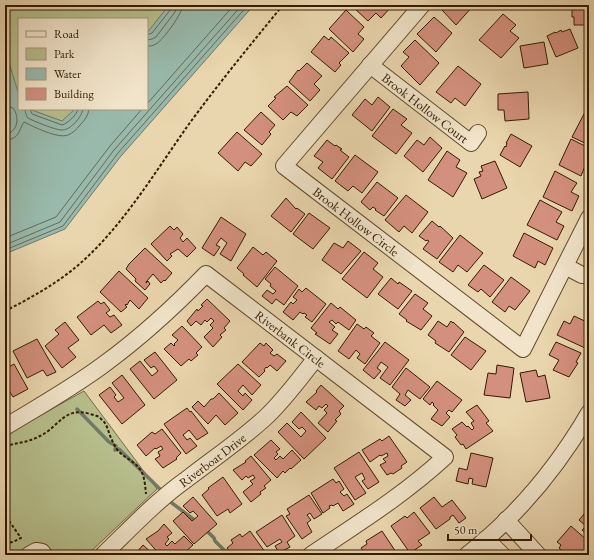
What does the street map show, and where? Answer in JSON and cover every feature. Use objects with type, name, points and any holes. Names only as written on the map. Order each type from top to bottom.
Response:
[{"type":"street","name":"Brook Hollow Circle","points":[[422,5],[284,166],[523,349],[589,218]]},
{"type":"street","name":"Brook Hollow Court","points":[[370,65],[471,143],[478,133]]},
{"type":"street","points":[[565,266],[587,279]]},
{"type":"street","name":"Riverbank Circle","points":[[5,426],[68,389],[103,365],[136,340],[167,313],[206,274],[445,457],[423,478],[395,499],[311,555]]},
{"type":"street","name":"Riverboat Drive","points":[[103,555],[158,502],[186,479],[243,438],[268,415],[290,391],[316,358]]},
{"type":"street","points":[[467,555],[525,502],[573,440],[589,413]]},
{"type":"street","points":[[506,520],[538,555]]},
{"type":"street","points":[[486,539],[502,555]]},
{"type":"street","points":[[29,555],[36,550],[42,552],[44,555]]},
{"type":"path","points":[[5,311],[22,303],[63,277],[94,250],[128,212],[222,79],[283,5]]},
{"type":"path","points":[[5,446],[26,442],[41,436],[64,417],[75,412],[84,412],[94,415],[101,418],[109,431],[111,440],[119,452],[140,468],[144,478],[147,497]]},
{"type":"path","points":[[5,518],[9,521],[21,538],[5,544]]},
{"type":"green space","points":[[5,5],[183,5],[148,49],[148,18],[18,18],[18,110],[100,110],[5,182]]},
{"type":"green space","points":[[84,391],[157,489],[87,555],[5,555],[5,435]]},
{"type":"water","points":[[169,5],[254,5],[121,156],[65,229],[5,254],[5,141],[8,116],[5,112],[5,50],[18,92],[18,110],[32,110],[62,121],[74,110],[148,110],[148,32]]},
{"type":"building","points":[[355,5],[392,6],[381,18],[376,13],[368,21],[353,7]]},
{"type":"building","points":[[447,5],[473,6],[456,25],[442,10]]},
{"type":"building","points":[[572,5],[589,5],[589,25],[574,25]]},
{"type":"building","points":[[346,10],[364,27],[358,34],[364,39],[353,52],[329,29]]},
{"type":"building","points":[[503,14],[516,25],[510,31],[519,38],[501,58],[479,40]]},
{"type":"building","points":[[434,17],[452,33],[436,52],[417,34]]},
{"type":"building","points":[[570,29],[578,48],[556,57],[547,36],[561,30],[562,32]]},
{"type":"building","points":[[324,36],[329,40],[331,37],[349,53],[339,63],[341,65],[335,72],[311,52]]},
{"type":"building","points":[[415,40],[439,63],[420,85],[401,66],[409,57],[403,52]]},
{"type":"building","points":[[544,42],[548,64],[524,68],[520,46]]},
{"type":"building","points":[[307,63],[322,76],[314,84],[320,90],[310,101],[289,82],[298,70],[299,71]]},
{"type":"building","points":[[458,66],[481,84],[465,106],[455,98],[451,103],[436,92]]},
{"type":"building","points":[[287,86],[308,105],[297,116],[291,112],[283,120],[268,106],[276,98],[274,97]]},
{"type":"building","points":[[528,92],[529,119],[505,121],[504,110],[498,110],[498,94]]},
{"type":"building","points":[[378,97],[390,107],[372,131],[352,115],[365,99],[372,105]]},
{"type":"building","points":[[393,109],[407,119],[401,125],[412,133],[396,154],[372,136]]},
{"type":"building","points":[[261,112],[275,125],[269,132],[271,134],[262,145],[244,130]]},
{"type":"building","points":[[584,114],[589,117],[589,145],[572,137]]},
{"type":"building","points":[[237,132],[262,154],[251,166],[245,162],[238,171],[218,153]]},
{"type":"building","points":[[511,134],[532,146],[520,167],[500,155],[505,146],[506,147],[506,143]]},
{"type":"building","points":[[430,137],[442,148],[423,172],[404,156],[417,140],[424,145]]},
{"type":"building","points":[[571,139],[589,148],[589,168],[585,166],[581,176],[559,165]]},
{"type":"building","points":[[327,140],[342,149],[340,150],[349,157],[332,179],[318,168],[323,162],[314,156]]},
{"type":"building","points":[[447,151],[460,160],[456,167],[467,173],[453,197],[428,180]]},
{"type":"building","points":[[355,155],[378,172],[362,193],[353,186],[348,191],[335,181]]},
{"type":"building","points":[[495,161],[507,188],[482,199],[474,179],[481,176],[479,172],[483,171],[481,166]]},
{"type":"building","points":[[555,171],[577,183],[571,192],[579,196],[572,211],[543,197]]},
{"type":"building","points":[[377,182],[398,198],[384,216],[373,207],[370,210],[361,202]]},
{"type":"building","points":[[406,195],[428,212],[412,233],[404,226],[399,232],[385,220]]},
{"type":"building","points":[[286,198],[296,209],[297,208],[305,214],[291,232],[271,216]]},
{"type":"building","points":[[540,200],[562,212],[556,222],[564,226],[557,240],[527,225]]},
{"type":"building","points":[[309,213],[330,228],[313,249],[293,234]]},
{"type":"building","points":[[221,217],[246,234],[231,261],[220,254],[227,243],[221,238],[216,245],[220,247],[214,256],[202,248]]},
{"type":"building","points":[[432,221],[453,238],[437,259],[423,249],[429,241],[426,241],[419,236]]},
{"type":"building","points":[[170,226],[174,230],[177,227],[183,234],[180,238],[183,242],[187,238],[196,248],[187,257],[178,249],[170,254],[172,256],[167,261],[151,244]]},
{"type":"building","points":[[524,233],[553,248],[545,265],[538,261],[535,268],[513,256]]},
{"type":"building","points":[[460,235],[483,253],[467,272],[458,265],[453,272],[439,262]]},
{"type":"building","points":[[348,241],[361,251],[341,274],[322,260],[334,243],[343,248]]},
{"type":"building","points":[[253,247],[263,255],[266,252],[277,261],[257,287],[237,268]]},
{"type":"building","points":[[145,248],[172,273],[165,281],[164,280],[161,283],[153,274],[146,282],[148,281],[150,284],[145,290],[135,281],[136,279],[126,269]]},
{"type":"building","points":[[364,252],[378,263],[373,269],[383,277],[367,298],[342,279]]},
{"type":"building","points":[[484,265],[504,280],[490,297],[481,289],[478,292],[468,285]]},
{"type":"building","points":[[275,267],[298,286],[284,305],[276,299],[272,304],[262,296],[267,290],[273,294],[276,291],[265,279]]},
{"type":"building","points":[[119,271],[148,298],[139,309],[130,300],[127,305],[125,305],[127,307],[121,312],[100,292]]},
{"type":"building","points":[[511,277],[530,291],[515,310],[509,306],[505,312],[492,302]]},
{"type":"building","points":[[391,278],[398,284],[399,282],[412,291],[398,309],[378,294]]},
{"type":"building","points":[[306,288],[326,304],[312,322],[305,317],[307,315],[300,312],[293,320],[283,312],[291,302],[293,304],[297,300],[293,297],[299,289],[302,292]]},
{"type":"building","points":[[415,294],[428,303],[423,309],[432,316],[421,330],[406,321],[407,320],[399,314]]},
{"type":"building","points":[[207,299],[230,321],[224,328],[226,330],[220,335],[222,337],[213,347],[204,337],[213,328],[210,325],[214,321],[211,318],[207,322],[205,320],[201,325],[196,321],[191,326],[187,321],[197,309],[198,311],[203,306],[201,305]]},
{"type":"building","points":[[98,301],[101,304],[104,302],[110,310],[106,313],[110,317],[114,315],[122,325],[111,333],[104,325],[91,335],[77,317]]},
{"type":"building","points":[[331,303],[338,309],[340,307],[356,320],[349,330],[338,322],[336,324],[332,320],[329,322],[335,327],[332,330],[338,334],[330,344],[315,334],[317,333],[311,328]]},
{"type":"building","points":[[574,316],[589,323],[589,340],[585,348],[557,335],[564,321],[570,324]]},
{"type":"building","points":[[438,321],[447,327],[451,321],[464,332],[449,352],[435,343],[436,341],[428,335]]},
{"type":"building","points":[[65,322],[79,340],[68,348],[76,357],[62,368],[45,346],[59,334],[55,330]]},
{"type":"building","points":[[357,324],[364,329],[366,327],[374,333],[371,336],[380,343],[365,364],[357,358],[360,354],[356,350],[349,359],[338,351]]},
{"type":"building","points":[[182,326],[202,347],[196,353],[198,355],[191,361],[189,359],[181,366],[164,349],[171,343],[174,346],[175,345],[174,344],[178,340],[172,335]]},
{"type":"building","points":[[465,337],[486,351],[471,370],[451,355]]},
{"type":"building","points":[[37,339],[56,372],[47,376],[43,370],[27,378],[13,351]]},
{"type":"building","points":[[385,342],[409,360],[390,385],[380,378],[388,367],[381,362],[377,368],[381,371],[374,379],[363,370]]},
{"type":"building","points":[[556,342],[581,353],[576,362],[578,363],[569,377],[553,370],[559,360],[549,355]]},
{"type":"building","points":[[260,343],[264,346],[266,343],[273,350],[270,353],[274,356],[277,354],[286,361],[277,371],[270,365],[267,368],[266,367],[264,370],[265,371],[259,377],[242,362]]},
{"type":"building","points":[[155,352],[177,380],[154,399],[130,369],[140,361],[152,376],[158,371],[154,366],[151,368],[144,360]]},
{"type":"building","points":[[14,364],[28,389],[13,397],[5,386],[5,369]]},
{"type":"building","points":[[238,364],[261,385],[252,395],[243,385],[238,391],[243,396],[245,393],[252,400],[243,410],[217,384]]},
{"type":"building","points":[[497,365],[514,368],[510,398],[484,395],[488,373],[496,374]]},
{"type":"building","points":[[406,368],[430,387],[420,399],[408,390],[405,395],[411,400],[405,406],[396,400],[400,394],[392,387]]},
{"type":"building","points":[[536,370],[538,377],[545,375],[550,398],[526,402],[520,373]]},
{"type":"building","points":[[122,375],[145,405],[122,424],[99,395],[110,387],[116,395],[114,397],[118,402],[124,398],[112,383]]},
{"type":"building","points":[[437,381],[462,400],[452,412],[449,410],[446,413],[450,417],[442,426],[431,419],[438,410],[433,405],[434,404],[432,402],[430,405],[423,399]]},
{"type":"building","points":[[321,385],[344,406],[339,411],[341,414],[335,420],[337,421],[328,432],[318,423],[327,413],[324,410],[328,406],[326,404],[322,408],[319,406],[316,410],[306,402],[317,392],[316,391]]},
{"type":"building","points":[[219,393],[238,413],[225,425],[216,415],[208,424],[192,407],[198,401],[204,407]]},
{"type":"building","points":[[477,405],[489,421],[486,423],[493,431],[466,449],[455,437],[457,435],[452,429],[462,422],[472,430],[474,428],[471,423],[474,421],[466,412]]},
{"type":"building","points":[[187,408],[208,433],[197,440],[189,430],[183,435],[187,440],[190,438],[197,446],[186,454],[164,424]]},
{"type":"building","points":[[301,412],[326,438],[304,459],[278,432],[287,423],[301,437],[306,431],[302,427],[299,429],[292,422]]},
{"type":"building","points":[[162,429],[181,453],[176,458],[177,459],[163,468],[155,459],[160,456],[158,452],[163,449],[161,446],[156,449],[155,448],[146,456],[137,445],[152,432],[155,434]]},
{"type":"building","points":[[389,436],[407,462],[401,466],[402,468],[393,474],[391,473],[387,475],[380,465],[386,462],[383,459],[388,456],[387,453],[381,456],[380,455],[370,462],[362,450],[380,439],[382,441]]},
{"type":"building","points":[[271,440],[280,449],[276,452],[278,454],[274,458],[276,460],[280,456],[283,459],[292,450],[301,460],[285,473],[283,471],[277,478],[254,455]]},
{"type":"building","points":[[359,452],[379,482],[368,489],[362,481],[365,479],[362,473],[355,477],[366,493],[355,500],[334,468]]},
{"type":"building","points":[[471,453],[493,458],[486,487],[472,484],[473,479],[469,478],[468,484],[456,481],[459,468],[467,470]]},
{"type":"building","points":[[251,456],[271,480],[264,486],[266,488],[260,492],[261,494],[251,502],[243,492],[253,484],[250,481],[255,478],[253,475],[248,478],[246,476],[242,480],[233,470],[246,462],[245,461]]},
{"type":"building","points":[[223,477],[242,504],[230,513],[228,509],[217,516],[202,495],[209,489],[208,488]]},
{"type":"building","points":[[333,479],[336,483],[339,481],[344,489],[340,492],[344,496],[347,494],[354,504],[343,511],[338,503],[333,506],[329,506],[330,508],[323,513],[311,493]]},
{"type":"building","points":[[309,495],[322,514],[314,519],[310,513],[307,515],[311,520],[307,523],[312,532],[302,539],[286,516],[290,514],[287,509]]},
{"type":"building","points":[[193,497],[217,524],[194,544],[173,521],[183,512],[192,521],[198,516],[193,511],[190,513],[183,506]]},
{"type":"building","points":[[434,497],[442,507],[452,500],[466,518],[459,523],[453,515],[436,529],[420,508]]},
{"type":"building","points":[[589,508],[589,536],[582,530],[586,526],[579,520]]},
{"type":"building","points":[[414,512],[430,533],[418,541],[422,545],[410,553],[391,526],[405,516],[407,518]]},
{"type":"building","points":[[282,515],[295,536],[287,542],[290,547],[279,553],[275,546],[282,542],[280,539],[267,547],[256,532]]},
{"type":"building","points":[[164,524],[172,533],[167,537],[169,539],[165,544],[167,546],[172,541],[175,544],[184,536],[193,545],[182,555],[160,555],[146,539],[158,531]]},
{"type":"building","points":[[571,526],[589,542],[589,552],[587,555],[567,555],[559,548],[561,545],[557,542]]},
{"type":"building","points":[[250,531],[265,552],[261,555],[232,555],[227,548],[233,543],[231,540],[240,534],[242,537]]},
{"type":"building","points":[[382,531],[398,555],[366,555],[361,548],[367,544],[366,541]]},
{"type":"building","points":[[143,545],[154,555],[137,555],[136,553]]},
{"type":"building","points":[[219,550],[224,555],[213,555]]},
{"type":"building","points":[[353,551],[356,555],[346,555]]},
{"type":"waterway","points":[[77,409],[109,442],[116,446],[115,450],[119,449],[163,492]]},
{"type":"waterway","points":[[168,500],[197,522]]},
{"type":"waterway","points":[[206,530],[229,555]]}]
